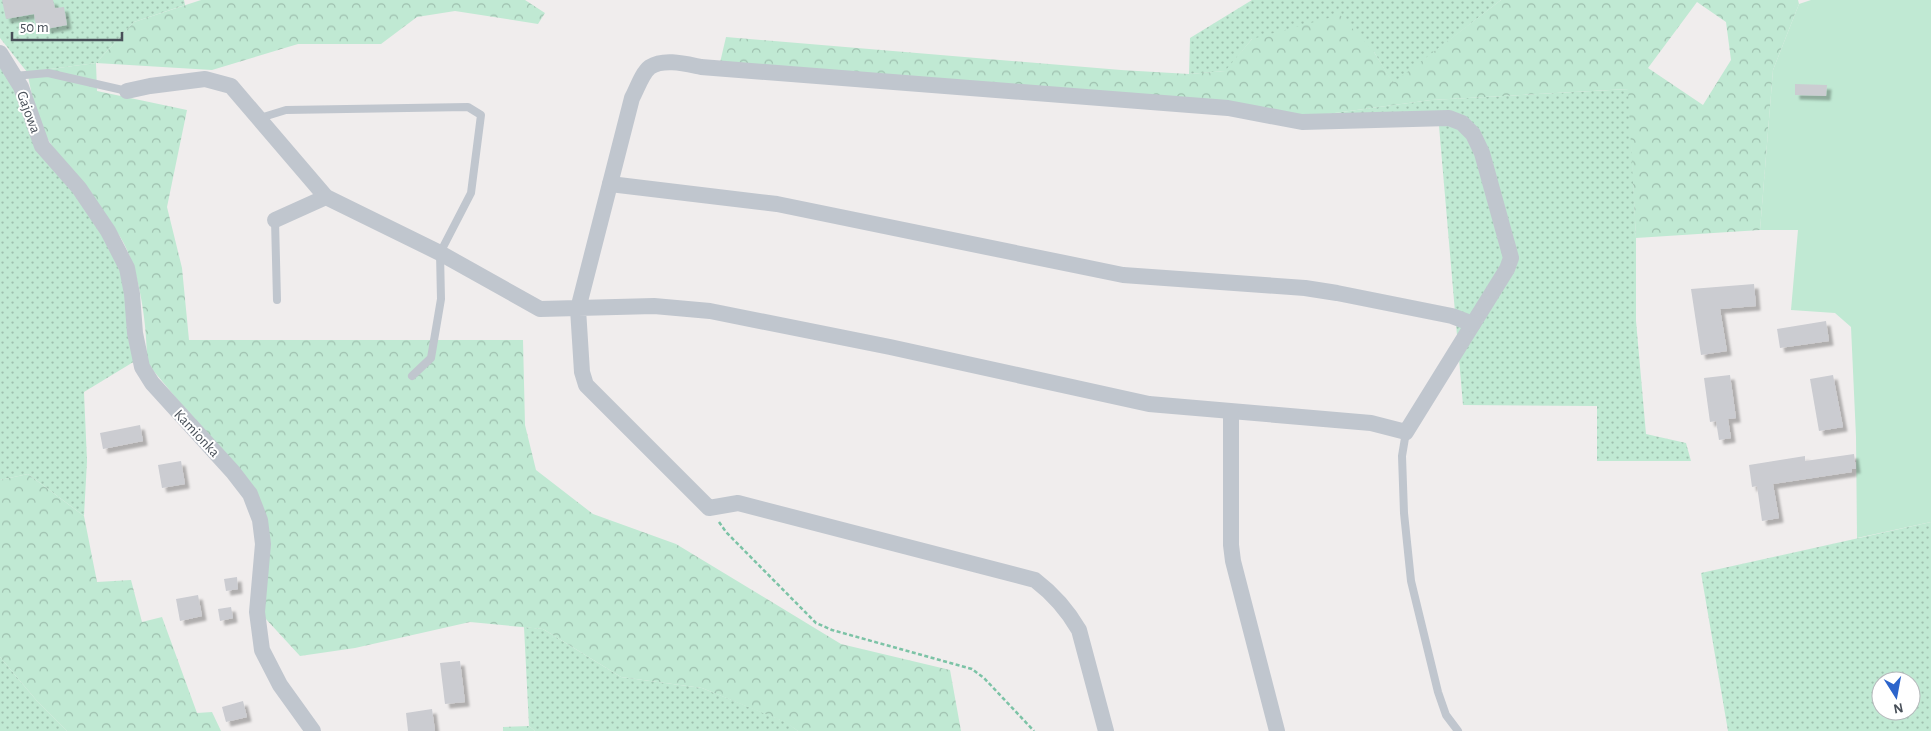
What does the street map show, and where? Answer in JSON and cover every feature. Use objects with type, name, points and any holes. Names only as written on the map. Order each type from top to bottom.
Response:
[{"type":"street","name":"Gajowa","points":[[0,53],[21,87],[42,146]]},
{"type":"street","points":[[127,92],[150,86],[205,79],[231,86],[326,197],[440,253],[540,309],[578,309],[654,306],[710,311],[890,347],[1150,404],[1371,423],[1406,432],[1507,269],[1511,258],[1482,153],[1473,134],[1462,123],[1449,118],[1302,122],[1228,108],[674,63],[650,67],[644,75],[632,98],[578,309],[582,372],[586,385],[709,508],[738,503],[1035,580],[1046,589],[1072,618],[1079,630],[1106,731]]},
{"type":"street","name":"Kamionka","points":[[42,146],[79,188],[108,231],[127,268],[132,294],[135,333],[142,367],[152,383],[234,472],[250,494],[260,520],[263,544],[257,612],[262,650],[280,685],[313,731]]},
{"type":"street","points":[[610,184],[777,204],[1123,275],[1305,288],[1337,293],[1452,316],[1473,324]]},
{"type":"street","points":[[275,220],[326,197]]},
{"type":"street","points":[[1232,412],[1233,561],[1277,731]]},
{"type":"lane","points":[[14,76],[48,73],[127,92]]},
{"type":"lane","points":[[260,118],[286,110],[440,107],[468,107],[480,115],[471,193],[440,253],[441,298],[431,358],[412,376]]},
{"type":"lane","points":[[275,220],[277,300]]},
{"type":"lane","points":[[1406,432],[1402,456],[1404,514],[1411,581],[1438,692],[1446,716],[1458,731]]},
{"type":"path","points":[[709,508],[726,532],[816,623],[832,630],[972,669],[984,678],[1034,731]]},
{"type":"green space","points":[[0,0],[184,0],[185,5],[134,22],[96,63],[27,72],[0,38]]},
{"type":"green space","points":[[201,0],[525,0],[545,13],[538,24],[455,11],[417,17],[381,44],[298,44],[212,70],[96,63],[134,22]]},
{"type":"green space","points":[[1252,0],[1501,0],[1393,84],[1374,52],[1252,39],[1226,71],[1189,74],[1190,38]]},
{"type":"green space","points":[[1501,0],[1798,0],[1799,4],[1773,70],[1760,230],[1636,238],[1628,89],[1431,100],[1312,116],[719,67],[726,37],[1121,70],[1189,74],[1225,71],[1252,39],[1340,15],[1374,52],[1393,83]],"holes":[[[1697,2],[1726,22],[1731,60],[1703,105],[1648,68]]]},
{"type":"green space","points":[[1811,0],[1931,0],[1931,522],[1857,538],[1856,437],[1851,327],[1835,313],[1791,310],[1798,230],[1760,230],[1773,70],[1799,4]]},
{"type":"green space","points":[[0,62],[122,269],[135,361],[84,392],[87,461],[84,516],[28,474],[0,480]]},
{"type":"green space","points":[[96,63],[97,91],[187,110],[167,207],[182,268],[189,340],[523,340],[525,425],[536,470],[593,514],[676,544],[841,644],[950,670],[961,731],[798,731],[785,722],[702,688],[621,677],[543,629],[470,622],[355,648],[300,656],[265,618],[255,493],[147,363],[146,331],[141,297],[126,248],[110,221],[51,145],[38,118],[27,72]]},
{"type":"green space","points":[[1629,89],[1636,238],[1636,321],[1646,434],[1686,443],[1691,461],[1597,461],[1597,406],[1463,405],[1439,126],[1312,116],[1431,100]]},
{"type":"green space","points":[[28,474],[84,516],[97,582],[131,580],[142,622],[162,617],[197,713],[212,712],[221,731],[67,731],[37,701],[0,657],[0,480]]},
{"type":"green space","points":[[1931,522],[1931,731],[1728,731],[1701,573]]},
{"type":"green space","points":[[524,627],[543,629],[621,677],[702,688],[786,722],[798,731],[535,731],[529,726]]},
{"type":"green space","points":[[0,657],[37,701],[67,731],[0,731]]},
{"type":"green space","points":[[529,726],[535,731],[503,731],[503,727]]},
{"type":"building","points":[[2,0],[53,0],[55,8],[64,7],[67,25],[46,29],[45,24],[36,26],[34,14],[6,19]]},
{"type":"building","points":[[1795,84],[1827,85],[1826,96],[1795,95]]},
{"type":"building","points":[[1754,284],[1756,306],[1720,309],[1727,351],[1701,355],[1691,289]]},
{"type":"building","points":[[1826,321],[1829,341],[1780,348],[1777,329]]},
{"type":"building","points":[[1730,375],[1736,418],[1728,419],[1731,438],[1719,440],[1716,421],[1710,422],[1704,378]]},
{"type":"building","points":[[1833,375],[1843,427],[1819,431],[1810,379]]},
{"type":"building","points":[[140,425],[143,441],[103,449],[100,433]]},
{"type":"building","points":[[1854,454],[1856,469],[1852,469],[1852,472],[1773,484],[1779,518],[1762,521],[1757,486],[1752,487],[1749,465],[1805,456],[1805,461]]},
{"type":"building","points":[[181,461],[185,484],[162,488],[158,465]]},
{"type":"building","points":[[237,577],[238,589],[226,591],[224,579]]},
{"type":"building","points":[[198,595],[202,616],[180,621],[176,599]]},
{"type":"building","points":[[231,607],[233,618],[220,621],[218,609]]},
{"type":"building","points":[[460,661],[465,702],[445,704],[440,663]]},
{"type":"building","points":[[243,701],[247,717],[226,722],[222,707]]},
{"type":"building","points":[[432,709],[435,731],[408,731],[406,713]]}]
